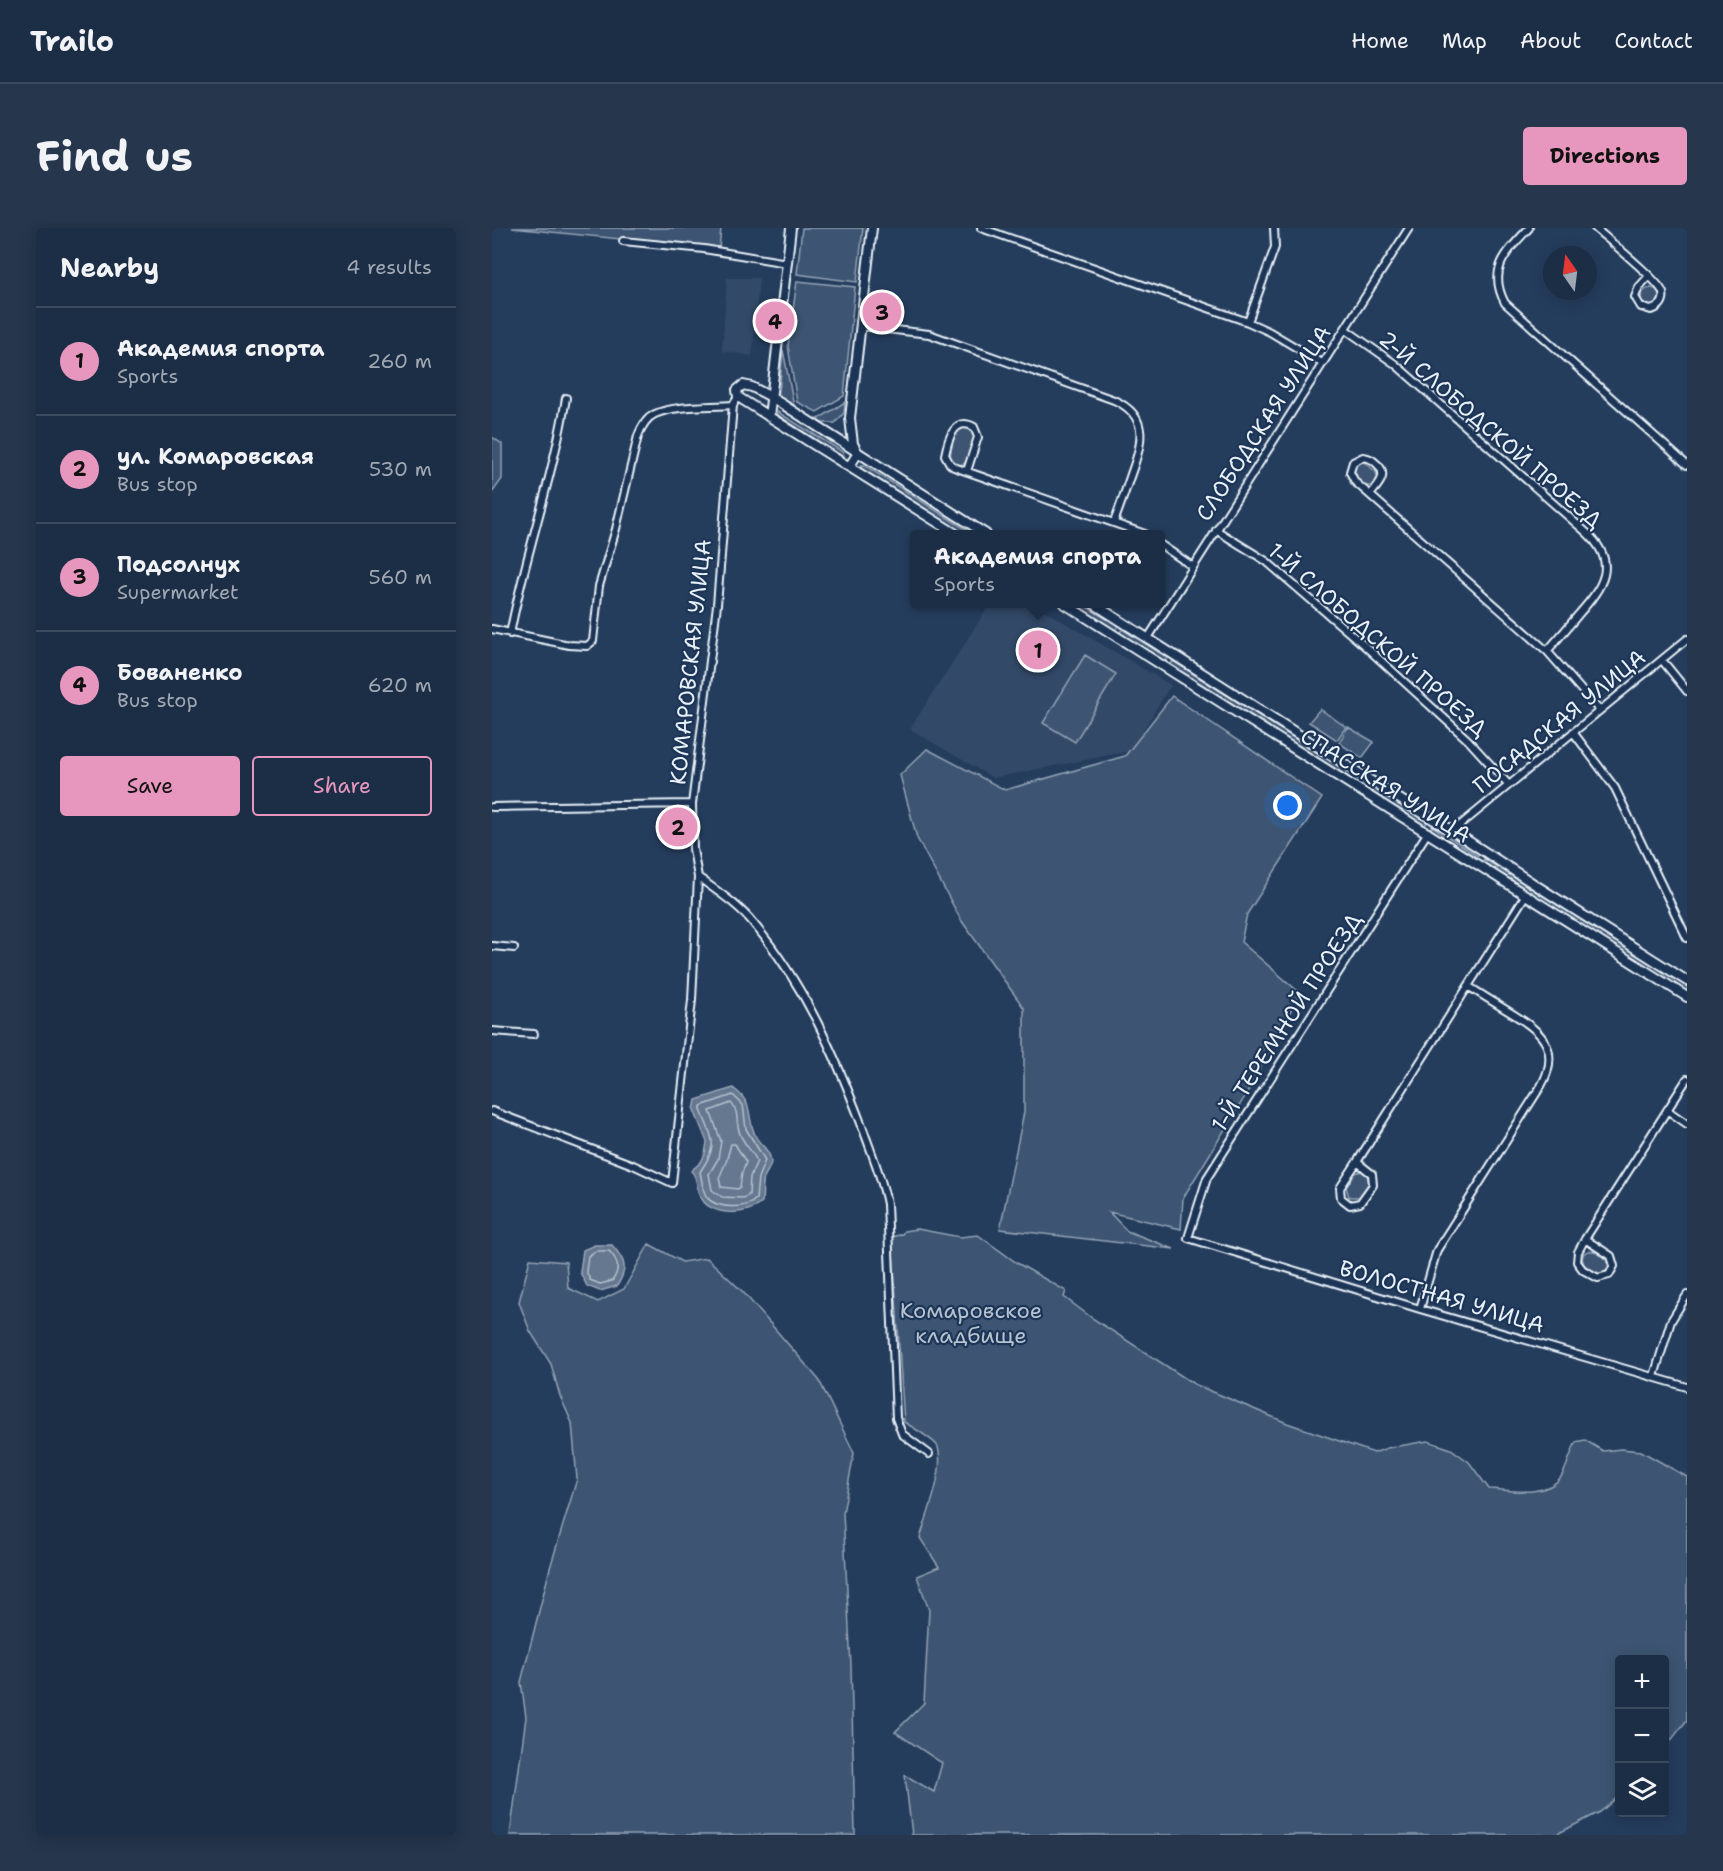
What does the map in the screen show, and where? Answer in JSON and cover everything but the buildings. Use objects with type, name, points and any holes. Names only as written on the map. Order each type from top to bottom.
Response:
[{"type":"street","points":[[769,417],[791,228]]},
{"type":"street","points":[[858,453],[853,444],[850,417],[872,228]]},
{"type":"street","points":[[981,228],[997,231],[1248,322],[1270,332],[1322,363]]},
{"type":"street","points":[[1248,322],[1275,247],[1274,228]]},
{"type":"street","name":"СЛОБОДСКАЯ УЛИЦА","points":[[1148,638],[1409,228]]},
{"type":"street","points":[[1529,228],[1501,261],[1498,283],[1505,303],[1687,465]]},
{"type":"street","points":[[1595,228],[1649,276],[1662,290],[1664,295],[1660,305],[1651,310],[1641,307],[1635,297],[1639,287],[1649,276]]},
{"type":"street","points":[[623,241],[704,249],[787,263]]},
{"type":"street","points":[[861,326],[929,334],[1114,400],[1128,409],[1138,421],[1142,437],[1114,522]]},
{"type":"street","name":"2-Й СЛОБОДСКОЙ ПРОЕЗД","points":[[1345,329],[1395,364],[1598,545],[1604,561],[1602,585],[1598,593],[1547,651]]},
{"type":"street","points":[[735,401],[737,390],[743,385],[771,397],[980,530]]},
{"type":"street","points":[[510,634],[527,554],[560,436],[566,398]]},
{"type":"street","points":[[492,629],[569,645],[587,646],[593,640],[599,586],[616,529],[638,436],[643,424],[653,414],[673,409],[735,401],[769,417],[950,530]]},
{"type":"street","name":"КОМАРОВСКАЯ УЛИЦА","points":[[492,1111],[633,1165],[672,1183],[692,1000],[698,877],[693,840],[692,805],[717,605],[735,401]]},
{"type":"street","points":[[967,471],[978,436],[974,427],[964,424],[958,425],[951,432],[945,454],[950,464],[967,471],[1135,530]]},
{"type":"street","points":[[849,467],[858,453]]},
{"type":"street","points":[[1370,495],[1380,484],[1383,474],[1373,460],[1363,457],[1353,462],[1350,472],[1355,482],[1547,651],[1599,710]]},
{"type":"street","name":"1-Й СЛОБОДСКОЙ ПРОЕЗД","points":[[1216,530],[1266,561],[1368,648],[1468,740],[1509,785]]},
{"type":"street","points":[[1165,548],[1192,566]]},
{"type":"street","name":"СПАССКАЯ УЛИЦА","points":[[1073,608],[1687,997]]},
{"type":"street","name":"СПАССКАЯ УЛИЦА","points":[[1102,608],[1687,981]]},
{"type":"street","name":"ПОСАДСКАЯ УЛИЦА","points":[[1454,831],[1687,639]]},
{"type":"street","points":[[1662,660],[1687,691]]},
{"type":"street","points":[[1573,732],[1615,788],[1687,938]]},
{"type":"street","points":[[492,807],[682,804],[692,805],[690,817],[684,819],[677,817],[675,809],[682,804]]},
{"type":"street","name":"1-Й ТЕРЕМНОЙ ПРОЕЗД","points":[[1188,1238],[1207,1178],[1428,832]]},
{"type":"street","points":[[698,877],[728,899],[753,922],[773,950],[793,979],[818,1023],[848,1088],[883,1184],[887,1204],[896,1418],[902,1434],[928,1454]]},
{"type":"street","points":[[1357,1162],[1372,1174],[1374,1185],[1360,1203],[1350,1205],[1341,1198],[1340,1188],[1525,896]]},
{"type":"street","points":[[492,946],[514,948]]},
{"type":"street","points":[[1420,1309],[1437,1250],[1541,1086],[1549,1064],[1547,1047],[1534,1027],[1468,986]]},
{"type":"street","points":[[492,1031],[534,1034]]},
{"type":"street","points":[[1585,1239],[1611,1256],[1614,1266],[1609,1275],[1604,1278],[1593,1277],[1579,1267],[1576,1257],[1585,1239],[1687,1079]]},
{"type":"street","points":[[1667,1110],[1687,1124]]},
{"type":"street","name":"ВОЛОСТНАЯ УЛИЦА","points":[[1188,1238],[1687,1387]]},
{"type":"street","points":[[1654,1376],[1671,1321],[1687,1295]]},
{"type":"shaded area","points":[[727,278],[759,278],[752,356],[722,351]]},
{"type":"shaded area","points":[[987,608],[1040,608],[1171,685],[1130,751],[993,778],[910,729]]},
{"type":"green space","points":[[512,228],[721,228],[719,249]]},
{"type":"green space","points":[[802,228],[863,228],[857,282],[797,274]]},
{"type":"green space","points":[[797,281],[855,287],[844,396],[817,412],[797,402],[788,346]]},
{"type":"green space","points":[[1651,288],[1658,291],[1661,298],[1658,305],[1651,308],[1644,305],[1641,298],[1644,291]]},
{"type":"green space","points":[[783,350],[794,406],[781,398],[779,393]]},
{"type":"green space","points":[[845,402],[844,413],[835,423],[822,423],[817,420]]},
{"type":"green space","points":[[776,411],[843,452],[844,455],[841,456],[776,414]]},
{"type":"green space","points":[[961,427],[969,427],[974,437],[967,462],[958,466],[950,461],[950,457],[954,438]]},
{"type":"green space","points":[[492,437],[502,444],[502,479],[492,493]]},
{"type":"green space","points":[[1364,462],[1376,472],[1378,480],[1374,484],[1365,485],[1358,480],[1354,470],[1355,464]]},
{"type":"green space","points":[[861,465],[864,465],[967,530],[959,530],[861,469]]},
{"type":"green space","points":[[1079,608],[1089,608],[1118,626],[1115,631]]},
{"type":"green space","points":[[1122,629],[1168,658],[1165,662],[1119,634]]},
{"type":"green space","points":[[1085,655],[1116,674],[1075,742],[1043,723]]},
{"type":"green space","points":[[1173,661],[1427,822],[1424,827],[1170,665]]},
{"type":"green space","points":[[1172,696],[1322,798],[1247,914],[1241,942],[1300,993],[1246,1095],[1183,1198],[1181,1229],[1109,1212],[1127,1231],[1174,1249],[1000,1229],[1024,1112],[1024,1008],[961,920],[917,838],[900,775],[927,749],[1005,790],[1125,756]]},
{"type":"green space","points":[[1320,709],[1346,727],[1337,740],[1309,722]]},
{"type":"green space","points":[[1348,727],[1374,742],[1362,758],[1339,743]]},
{"type":"green space","points":[[1432,826],[1478,856],[1476,860],[1429,830]]},
{"type":"green space","points":[[1484,859],[1687,986],[1687,992],[1481,863]]},
{"type":"green space","points":[[1362,1171],[1367,1174],[1369,1183],[1359,1197],[1349,1197],[1346,1187],[1355,1173]]},
{"type":"green space","name":"Комаровское кладбище","points":[[917,1229],[960,1237],[978,1235],[1017,1263],[1066,1291],[1064,1297],[1092,1318],[1194,1384],[1287,1423],[1374,1453],[1387,1448],[1428,1441],[1451,1449],[1469,1462],[1489,1489],[1527,1491],[1546,1488],[1554,1484],[1561,1477],[1576,1442],[1585,1440],[1603,1451],[1621,1449],[1641,1451],[1687,1477],[1687,1720],[1669,1743],[1669,1655],[1615,1655],[1615,1799],[1600,1812],[1555,1835],[912,1835],[905,1775],[934,1792],[942,1763],[895,1732],[924,1703],[929,1610],[917,1576],[939,1567],[920,1538],[931,1505],[940,1457],[936,1444],[904,1422],[892,1237],[904,1231]]},
{"type":"green space","points":[[649,1244],[682,1262],[707,1258],[743,1292],[819,1380],[854,1453],[843,1513],[851,1666],[855,1835],[510,1835],[526,1717],[521,1682],[550,1568],[577,1479],[572,1423],[560,1396],[551,1364],[530,1331],[519,1302],[530,1259],[566,1262],[568,1288],[598,1302],[624,1289]]},
{"type":"green space","points":[[1588,1251],[1594,1251],[1608,1260],[1608,1270],[1599,1274],[1584,1265],[1582,1258]]},
{"type":"water","points":[[733,1088],[745,1100],[756,1137],[767,1151],[771,1161],[763,1181],[762,1202],[756,1207],[739,1212],[721,1211],[706,1204],[699,1195],[695,1177],[691,1171],[701,1162],[707,1142],[694,1110],[696,1100]]},
{"type":"water","points":[[595,1245],[612,1245],[623,1260],[623,1274],[617,1286],[600,1291],[587,1286],[580,1272],[583,1250]]},
{"type":"place","name":"Подсолнух","points":[[882,312]]},
{"type":"place","name":"Бованенко","points":[[775,321]]},
{"type":"place","name":"Академия спорта","points":[[1038,650]]},
{"type":"place","name":"ул. Комаровская","points":[[678,827]]}]
